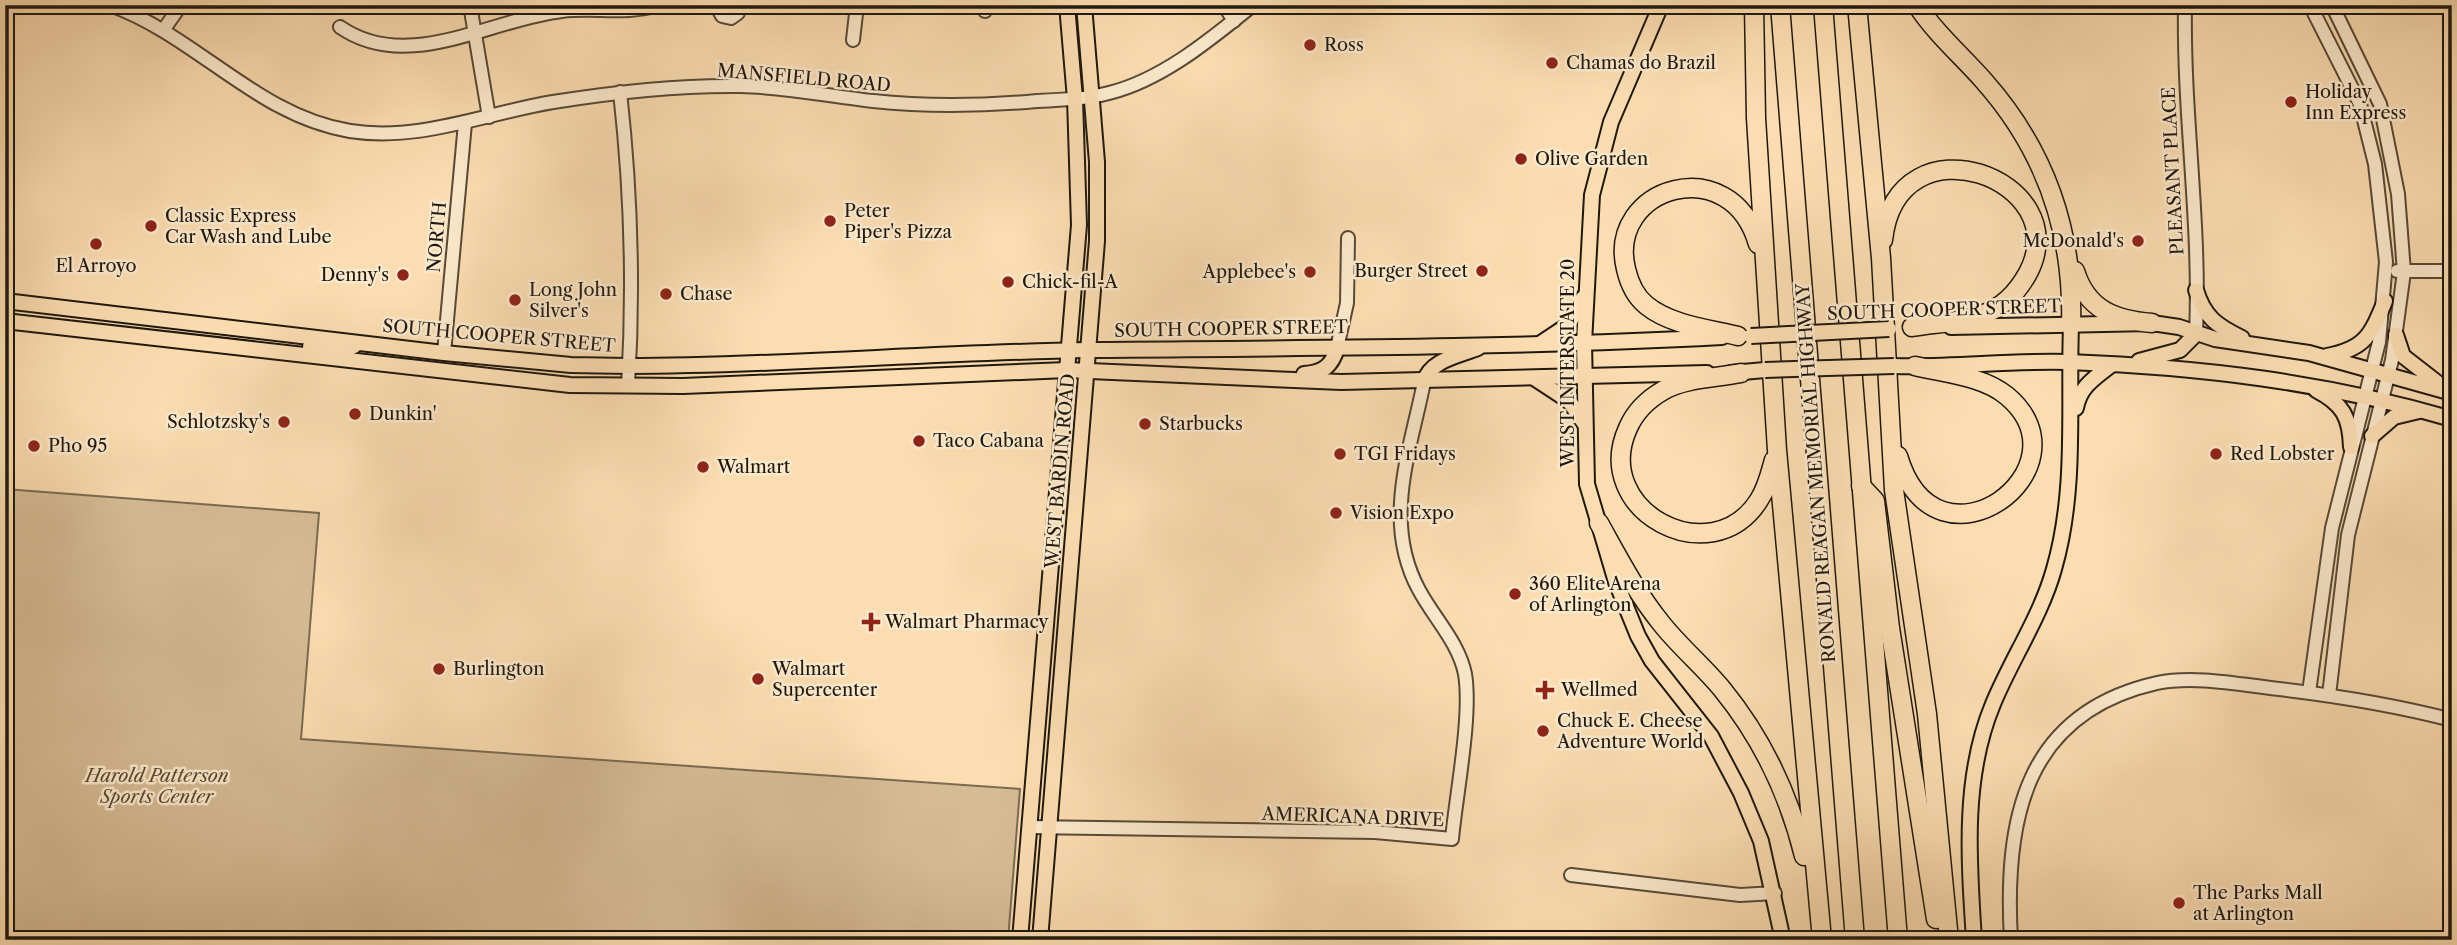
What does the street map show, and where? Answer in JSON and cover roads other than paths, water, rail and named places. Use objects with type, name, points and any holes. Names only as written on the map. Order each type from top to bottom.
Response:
[{"type":"highway","points":[[1754,5],[1755,96],[1777,450],[1822,940]]},
{"type":"highway","name":"RONALD REAGAN MEMORIAL HIGHWAY","points":[[1780,5],[1855,940]]},
{"type":"highway","points":[[1823,5],[1898,940]]},
{"type":"highway","points":[[1857,5],[1881,258],[1894,490],[1927,715],[1949,940]]},
{"type":"highway","points":[[1917,5],[1998,97],[2031,144],[2044,169],[2079,284],[2092,303],[2121,320],[2152,323]]},
{"type":"highway","points":[[1881,258],[1884,231],[1891,211],[1901,195],[1915,182],[1947,169],[1965,169],[1996,178],[2021,199],[2032,224],[2035,245],[2031,268],[2010,299],[1980,316],[1912,327]]},
{"type":"highway","points":[[1744,336],[1671,318],[1647,306],[1638,296],[1629,280],[1625,246],[1628,231],[1639,211],[1658,197],[1686,187],[1715,192],[1731,201],[1744,212],[1754,228],[1768,296]]},
{"type":"highway","points":[[2068,248],[2073,282],[2071,326]]},
{"type":"highway","points":[[1889,401],[1904,474],[1910,487],[1936,508],[1965,514],[1982,511],[1997,505],[2019,485],[2031,459],[2032,442],[2019,409],[2007,395],[1983,383],[1915,366]]},
{"type":"highway","points":[[1741,373],[1672,386],[1639,409],[1623,439],[1621,463],[1627,487],[1639,507],[1660,524],[1689,533],[1713,532],[1747,514],[1758,502],[1767,486],[1777,450]]},
{"type":"highway","points":[[1861,486],[1875,501],[1890,628],[1940,940]]},
{"type":"highway","points":[[1599,523],[1644,601],[1721,688],[1766,753],[1797,829],[1818,915]]},
{"type":"main road","name":"WEST BARDIN ROAD","points":[[1020,940],[1079,225],[1075,99],[1067,5]]},
{"type":"main road","name":"WEST BARDIN ROAD","points":[[1040,940],[1090,350],[1099,207],[1084,5]]},
{"type":"main road","name":"WEST INTERSTATE 20","points":[[1661,5],[1620,100],[1592,195],[1584,343],[1587,484],[1616,582],[1638,636],[1652,661],[1711,736],[1761,841],[1775,893],[1783,940]]},
{"type":"main road","points":[[1538,344],[1568,325],[1579,309],[1586,287]]},
{"type":"main road","points":[[2196,290],[2200,305],[2212,322],[2249,342]]},
{"type":"main road","name":"SOUTH COOPER STREET","points":[[5,301],[441,353],[571,365],[629,366],[1090,350],[1584,343],[1912,327],[2152,323],[2179,327],[2196,334],[2325,357],[2372,369],[2386,387],[2424,411],[2452,419]]},
{"type":"main road","points":[[2325,357],[2355,348],[2367,339],[2385,301]]},
{"type":"main road","name":"SOUTH COOPER STREET","points":[[5,321],[570,385],[628,386],[1067,370],[1424,382],[1741,373],[1765,369],[2070,362],[2302,383],[2365,395],[2386,387],[2452,393]]},
{"type":"main road","points":[[189,343],[190,323]]},
{"type":"main road","points":[[2071,326],[2071,440]]},
{"type":"main road","points":[[1974,940],[1969,866],[1973,786],[1992,705],[2040,606],[2054,570],[2062,534],[2078,395],[2117,365],[2180,350],[2196,334]]},
{"type":"main road","points":[[2396,335],[2408,361],[2452,393]]},
{"type":"main road","points":[[275,353],[293,345],[348,350],[355,342]]},
{"type":"main road","points":[[1424,382],[1427,372],[1434,365],[1486,345]]},
{"type":"main road","points":[[1258,378],[1316,374],[1328,367],[1337,348]]},
{"type":"main road","points":[[376,365],[379,356],[383,354],[423,358],[441,353]]},
{"type":"main road","points":[[1534,378],[1569,401],[1585,425]]},
{"type":"main road","points":[[2302,383],[2336,401],[2345,412],[2350,424],[2351,447]]},
{"type":"main road","points":[[2372,436],[2394,417],[2424,411]]},
{"type":"main road","points":[[1049,606],[1068,606]]},
{"type":"street","name":"MANSFIELD ROAD","points":[[110,5],[164,29],[260,96],[324,124],[372,133],[409,132],[465,123],[550,102],[620,92],[743,86],[928,106],[1075,99],[1135,85],[1157,73],[1253,5]]},
{"type":"street","points":[[164,29],[181,5]]},
{"type":"street","points":[[470,5],[489,117]]},
{"type":"street","points":[[340,27],[355,38],[392,47],[432,43],[532,15],[565,10],[635,10],[658,5]]},
{"type":"street","points":[[716,5],[722,16],[731,18],[738,13],[739,5]]},
{"type":"street","points":[[853,40],[857,5]]},
{"type":"street","points":[[1224,5],[1234,20]]},
{"type":"street","name":"PLEASANT PLACE","points":[[2185,5],[2185,86],[2196,334]]},
{"type":"street","points":[[2309,692],[2329,547],[2372,369],[2385,301],[2386,271],[2375,164],[2360,104],[2310,5]]},
{"type":"street","points":[[2329,695],[2347,543],[2386,387],[2404,272],[2400,210],[2380,104],[2332,5]]},
{"type":"street","points":[[620,92],[630,225],[628,386]]},
{"type":"street","name":"NORTH","points":[[441,353],[465,123]]},
{"type":"street","points":[[2375,164],[2380,163],[2386,169],[2392,202],[2400,210]]},
{"type":"street","points":[[1337,348],[1348,303],[1348,239]]},
{"type":"street","points":[[2386,271],[2452,271]]},
{"type":"street","name":"AMERICANA DRIVE","points":[[1029,827],[1375,832],[1452,839],[1465,716],[1465,676],[1457,651],[1418,589],[1403,541],[1399,513],[1402,475],[1424,382]]},
{"type":"street","points":[[2341,491],[2338,532],[2342,541],[2347,543]]},
{"type":"street","points":[[2329,547],[2336,556],[2334,587],[2339,607]]},
{"type":"street","points":[[2011,940],[2009,893],[2018,814],[2044,755],[2072,721],[2118,693],[2158,683],[2194,682],[2309,692],[2381,703],[2452,720]]},
{"type":"street","points":[[1571,875],[1740,895],[1775,893]]},
{"type":"place","name":"Ross","points":[[1310,45]]},
{"type":"place","name":"Chamas do Brazil","points":[[1552,63]]},
{"type":"place","name":"Holiday Inn Express","points":[[2291,102]]},
{"type":"place","name":"Olive Garden","points":[[1521,159]]},
{"type":"place","name":"Peter Piper's Pizza","points":[[830,221]]},
{"type":"place","name":"Classic Express Car Wash and Lube","points":[[151,226]]},
{"type":"place","name":"McDonald's","points":[[2138,241]]},
{"type":"place","name":"El Arroyo","points":[[96,244]]},
{"type":"place","name":"Burger Street","points":[[1482,271]]},
{"type":"place","name":"Applebee's","points":[[1310,272]]},
{"type":"place","name":"Denny's","points":[[403,275]]},
{"type":"place","name":"Chick-fil-A","points":[[1008,282]]},
{"type":"place","name":"Chase","points":[[666,294]]},
{"type":"place","name":"Long John Silver's","points":[[515,300]]},
{"type":"place","name":"Dunkin'","points":[[355,414]]},
{"type":"place","name":"Schlotzsky's","points":[[284,422]]},
{"type":"place","name":"Starbucks","points":[[1145,424]]},
{"type":"place","name":"Taco Cabana","points":[[919,441]]},
{"type":"place","name":"Pho 95","points":[[34,446]]},
{"type":"place","name":"TGI Fridays","points":[[1340,454]]},
{"type":"place","name":"Red Lobster","points":[[2216,454]]},
{"type":"place","name":"Walmart","points":[[703,467]]},
{"type":"place","name":"Vision Expo","points":[[1336,513]]},
{"type":"place","name":"360 Elite Arena of Arlington","points":[[1515,594]]},
{"type":"place","name":"Walmart Pharmacy","points":[[871,622]]},
{"type":"place","name":"Burlington","points":[[439,669]]},
{"type":"place","name":"Walmart Supercenter","points":[[758,679]]},
{"type":"place","name":"Wellmed","points":[[1545,690]]},
{"type":"place","name":"Chuck E. Cheese Adventure World","points":[[1543,731]]},
{"type":"place","name":"The Parks Mall at Arlington","points":[[2179,903]]},
{"type":"park label","name":"Harold Patterson Sports Center","points":[[157,786]]}]
